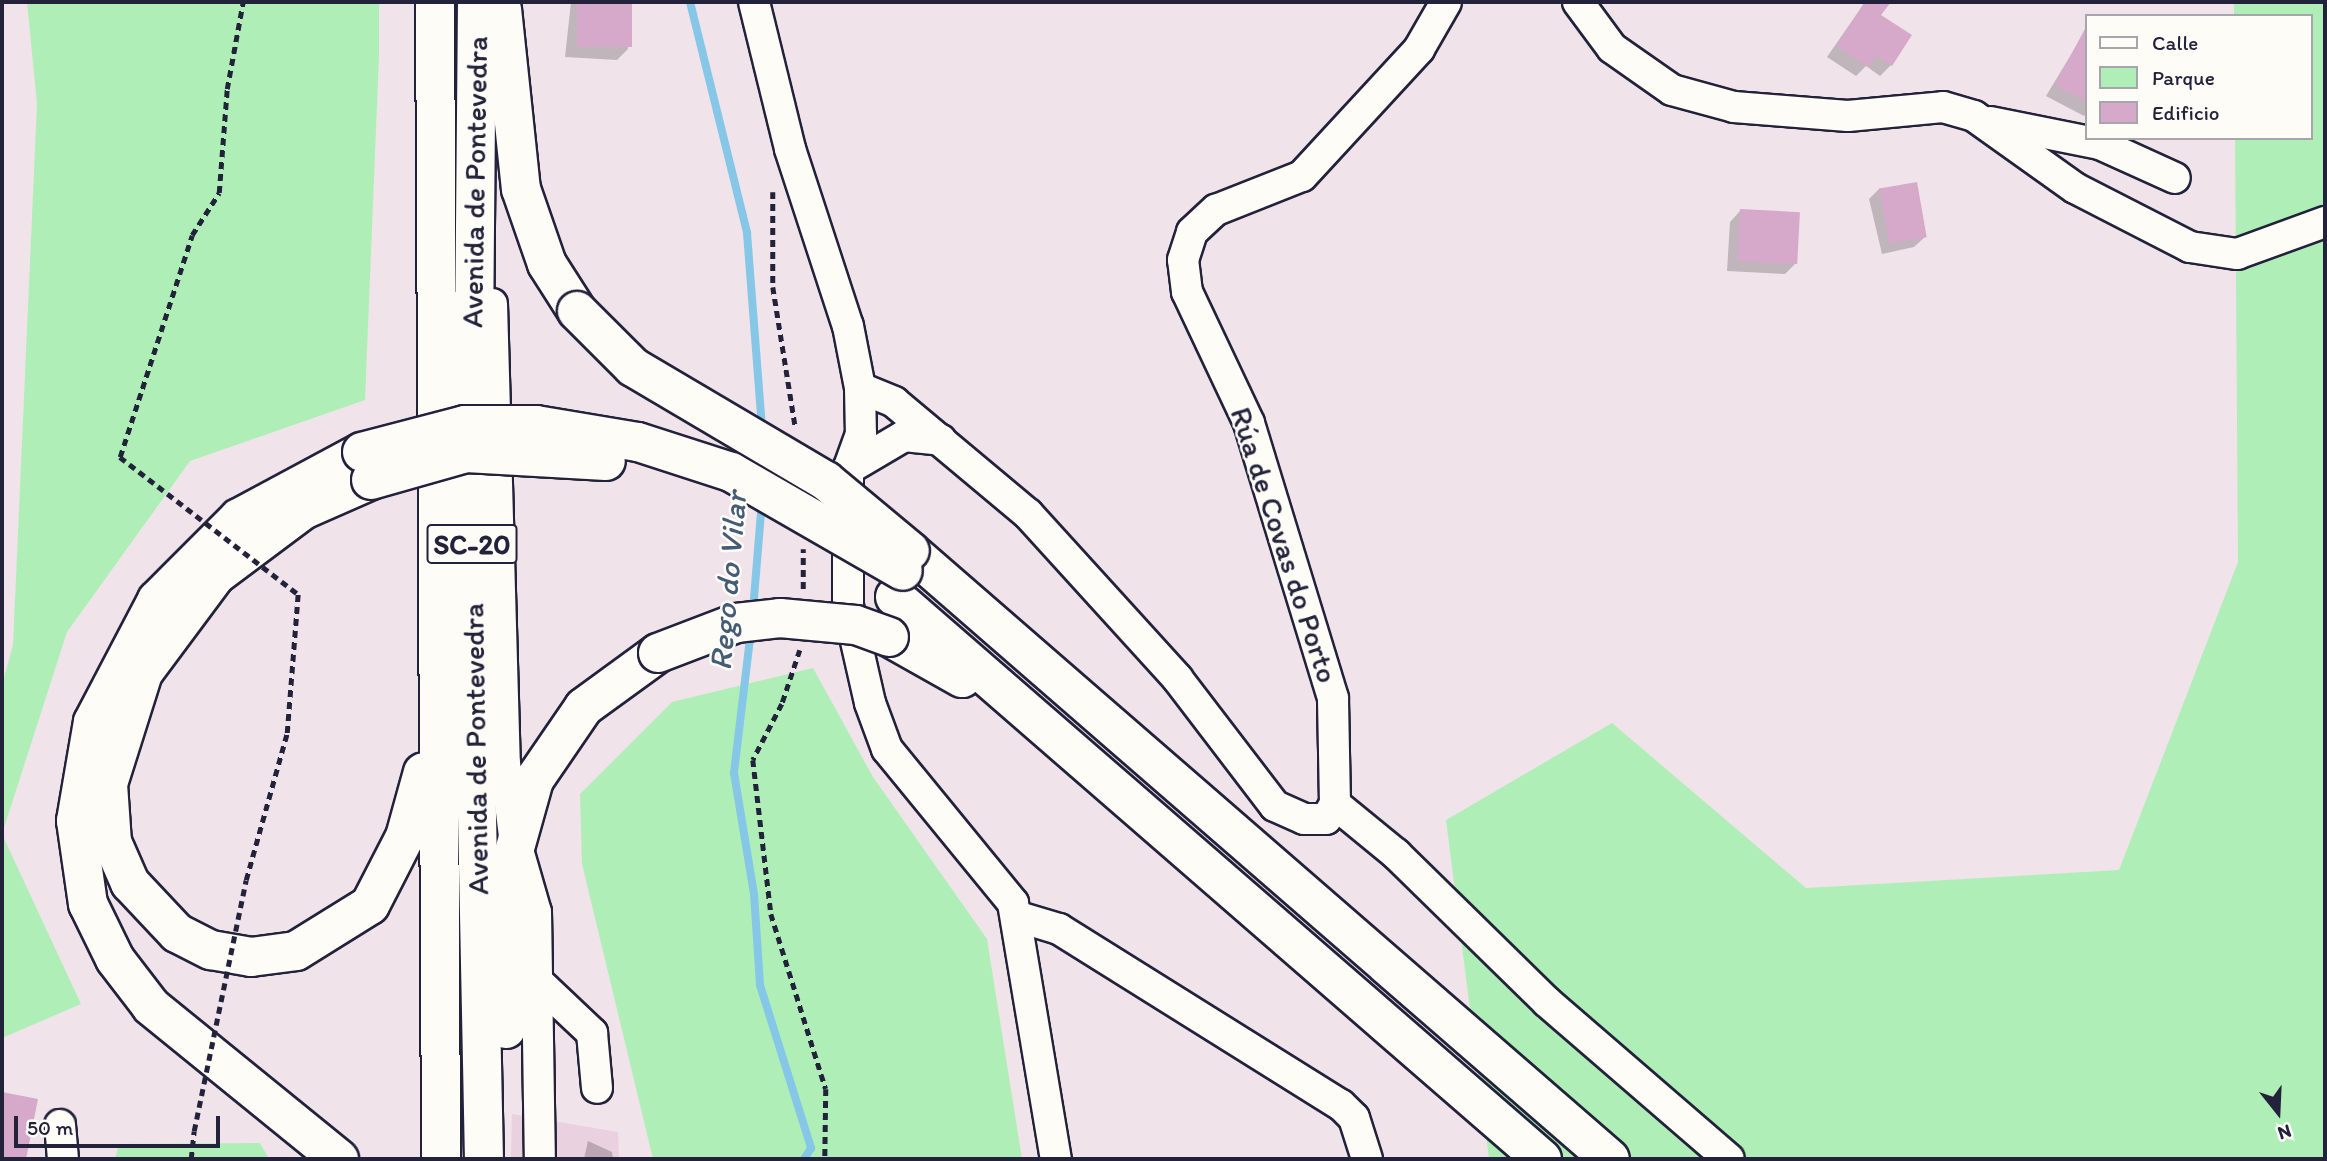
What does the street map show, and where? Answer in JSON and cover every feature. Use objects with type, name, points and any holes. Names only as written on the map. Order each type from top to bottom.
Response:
[{"type":"highway","name":"Avenida de Pontevedra","points":[[435,2],[435,730],[441,1159]]},
{"type":"highway","name":"Avenida de Pontevedra","points":[[477,2],[472,568],[484,1159]]},
{"type":"highway","points":[[502,2],[501,45],[531,228],[577,311],[633,367],[826,481],[1030,717],[1542,1159]]},
{"type":"highway","points":[[339,1159],[211,1057],[137,988],[88,904],[76,821],[93,722],[157,600],[239,518],[367,466],[466,453],[612,462],[731,499],[814,543],[903,573],[1077,701],[1610,1159]]},
{"type":"highway","points":[[367,466],[216,575],[143,673],[108,785],[112,842],[130,883],[177,933],[211,950],[251,957],[296,951],[370,905],[405,836],[435,730]]},
{"type":"highway","points":[[483,1087],[505,1057],[514,836],[534,780],[566,731],[607,686],[658,653],[736,623],[780,618],[856,625],[889,637],[1030,717]]},
{"type":"highway","points":[[1450,1081],[1505,1159]]},
{"type":"street","points":[[754,2],[790,149],[848,327],[860,388],[861,434],[848,469],[848,606],[879,731],[919,790],[1003,885],[1019,917],[1056,1159]]},
{"type":"street","name":"Rúa de Covas do Porto","points":[[1335,804],[1333,698],[1249,423],[1187,292],[1183,260],[1192,232],[1216,210],[1302,176],[1419,48],[1446,2]]},
{"type":"street","points":[[1578,2],[1612,48],[1672,90],[1734,107],[1848,116],[1943,107],[1986,122],[2034,127],[2100,145],[2175,178]]},
{"type":"street","points":[[501,45],[492,101],[492,313],[505,763],[514,836],[537,912],[540,1159]]},
{"type":"street","points":[[1986,122],[2075,188],[2190,247],[2247,252],[2325,222]]},
{"type":"street","points":[[860,388],[894,402],[1028,514],[1177,678],[1275,806],[1304,819],[1326,819],[1335,804],[1396,854],[1547,1002],[1729,1159]]},
{"type":"street","points":[[848,469],[904,436],[942,440]]},
{"type":"street","points":[[1019,917],[1059,929],[1341,1105],[1354,1118],[1367,1159]]},
{"type":"street","points":[[537,981],[592,1033],[597,1088]]},
{"type":"street","points":[[60,1125],[63,1159]]},
{"type":"path","points":[[191,1159],[194,1131],[246,880],[287,733],[298,594],[120,457],[192,235],[219,192],[227,89],[243,2]]},
{"type":"path","points":[[790,149],[768,209],[773,287],[796,429]]},
{"type":"path","points":[[803,544],[803,593]]},
{"type":"path","points":[[801,644],[782,704],[753,760],[771,914],[827,1089],[825,1159]]},
{"type":"shaded area","points":[[512,1114],[618,1132],[619,1159],[511,1159]]},
{"type":"green space","points":[[27,2],[379,2],[365,400],[190,461],[67,632],[2,834],[2,685],[13,645],[37,104]]},
{"type":"green space","points":[[2234,2],[2325,2],[2325,1159],[1489,1159],[1446,820],[1612,723],[1806,888],[2119,870],[2238,562],[2235,140],[2313,140],[2313,14],[2234,14]]},
{"type":"green space","points":[[813,668],[873,777],[987,939],[1022,1159],[653,1159],[582,864],[580,794],[672,702]]},
{"type":"green space","points":[[2,834],[81,1004],[2,1038]]},
{"type":"green space","points":[[260,1143],[269,1159],[115,1159],[119,1144]]},
{"type":"building","points":[[577,2],[632,2],[632,47],[577,47]]},
{"type":"building","points":[[1865,2],[1891,2],[1881,15],[1912,35],[1892,66],[1876,56],[1868,67],[1836,46]]},
{"type":"building","points":[[2086,27],[2086,101],[2055,85]]},
{"type":"building","points":[[1917,182],[1927,237],[1889,244],[1880,189]]},
{"type":"building","points":[[1740,209],[1800,212],[1797,264],[1737,261]]},
{"type":"building","points":[[2,1092],[38,1099],[26,1159],[2,1159]]},
{"type":"waterway","name":"Rego do Vilar","points":[[690,2],[747,233],[762,429]]},
{"type":"waterway","name":"Rego do Vilar","points":[[753,610],[762,501]]},
{"type":"waterway","name":"Rego do Vilar","points":[[751,630],[734,773],[754,894],[760,985],[811,1148],[804,1159]]}]
